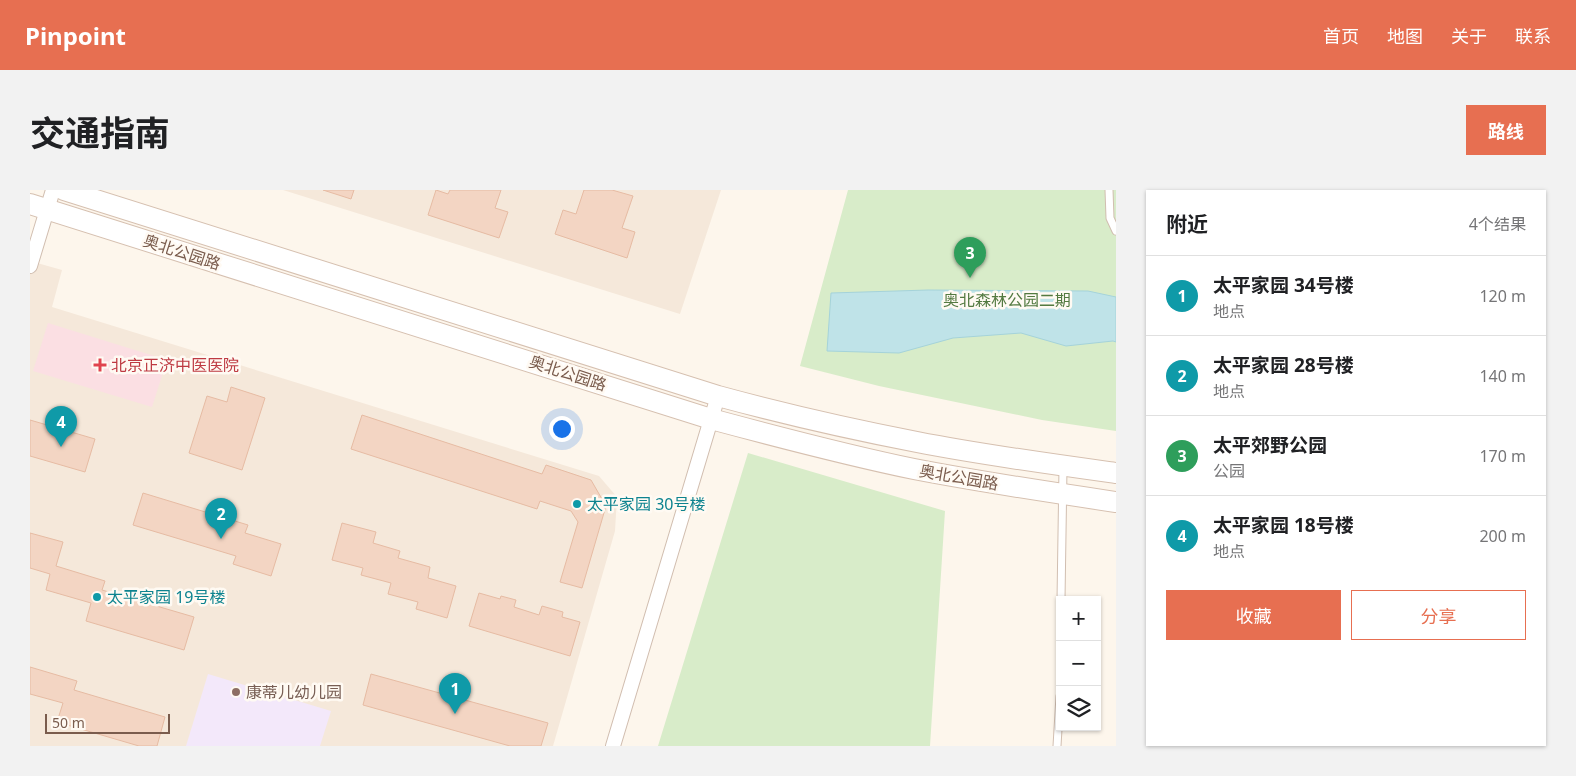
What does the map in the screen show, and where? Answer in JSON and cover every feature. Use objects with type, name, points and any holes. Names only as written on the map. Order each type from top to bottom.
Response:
[{"type":"main road","name":"奥北公园路","points":[[64,190],[718,396],[787,414],[919,442],[994,456],[1116,473]]},
{"type":"main road","name":"奥北公园路","points":[[38,206],[711,418],[799,442],[914,469],[1116,502]]},
{"type":"street","points":[[30,266],[38,206],[52,190]]},
{"type":"street","points":[[612,746],[718,396]]},
{"type":"lane","points":[[1110,190],[1110,218],[1116,231]]},
{"type":"lane","points":[[1061,596],[1063,466]]},
{"type":"lane","points":[[1057,746],[1058,731]]},
{"type":"shaded area","points":[[283,190],[721,190],[680,314]]},
{"type":"shaded area","points":[[30,261],[62,270],[52,307],[599,476],[617,497],[615,531],[553,746],[30,746]]},
{"type":"shaded area","name":"北京正济中医医院","points":[[48,323],[167,360],[152,407],[33,371]]},
{"type":"shaded area","name":"康蒂儿幼儿园","points":[[208,674],[331,711],[320,746],[186,746]]},
{"type":"green space","name":"奥北森林公园二期","points":[[848,190],[1116,190],[1116,431],[1042,420],[879,386],[800,366]]},
{"type":"green space","points":[[748,453],[945,511],[930,746],[658,746]]},
{"type":"water","points":[[928,290],[1088,291],[1116,297],[1116,342],[1066,346],[1021,333],[953,338],[899,353],[827,351],[831,293]]},
{"type":"building","points":[[323,190],[354,190],[351,199]]},
{"type":"building","points":[[436,190],[448,194],[450,190],[501,190],[495,208],[508,212],[499,238],[428,215]]},
{"type":"building","points":[[584,190],[612,190],[633,196],[622,228],[635,232],[627,258],[555,234],[563,210],[576,214]]},
{"type":"building","points":[[231,387],[265,398],[242,470],[189,453],[207,396],[227,402]]},
{"type":"building","name":"太平家园 30号楼","points":[[362,415],[542,474],[546,465],[591,480],[606,506],[582,588],[560,582],[578,522],[571,511],[540,501],[537,509],[351,449]]},
{"type":"building","points":[[30,420],[95,439],[85,472],[30,456]]},
{"type":"building","points":[[143,493],[248,525],[245,533],[281,544],[271,576],[233,564],[236,556],[133,525]]},
{"type":"building","points":[[342,523],[376,532],[373,543],[400,551],[398,558],[430,567],[428,578],[456,586],[447,618],[416,609],[418,602],[388,594],[391,583],[361,575],[363,568],[332,560]]},
{"type":"building","name":"太平家园 19号楼","points":[[30,533],[63,542],[56,566],[105,581],[102,590],[194,617],[184,650],[86,621],[91,603],[46,590],[50,574],[30,568]]},
{"type":"building","points":[[479,593],[500,599],[501,596],[516,600],[514,607],[539,615],[542,606],[563,612],[562,617],[580,622],[570,656],[469,626]]},
{"type":"building","points":[[30,667],[77,681],[74,690],[165,717],[157,746],[139,746],[57,722],[63,703],[30,694]]},
{"type":"building","points":[[371,674],[548,723],[541,746],[510,746],[363,705]]},
{"type":"place","name":"太平郊野公园","points":[[970,278]]},
{"type":"place","name":"北京正济中医医院","points":[[100,365]]},
{"type":"place","name":"太平家园 18号楼","points":[[61,447]]},
{"type":"place","name":"太平家园 30号楼","points":[[577,504]]},
{"type":"place","name":"太平家园 28号楼","points":[[221,539]]},
{"type":"place","name":"太平家园 19号楼","points":[[97,597]]},
{"type":"place","name":"康蒂儿幼儿园","points":[[236,692]]},
{"type":"place","name":"太平家园 34号楼","points":[[455,714]]}]
